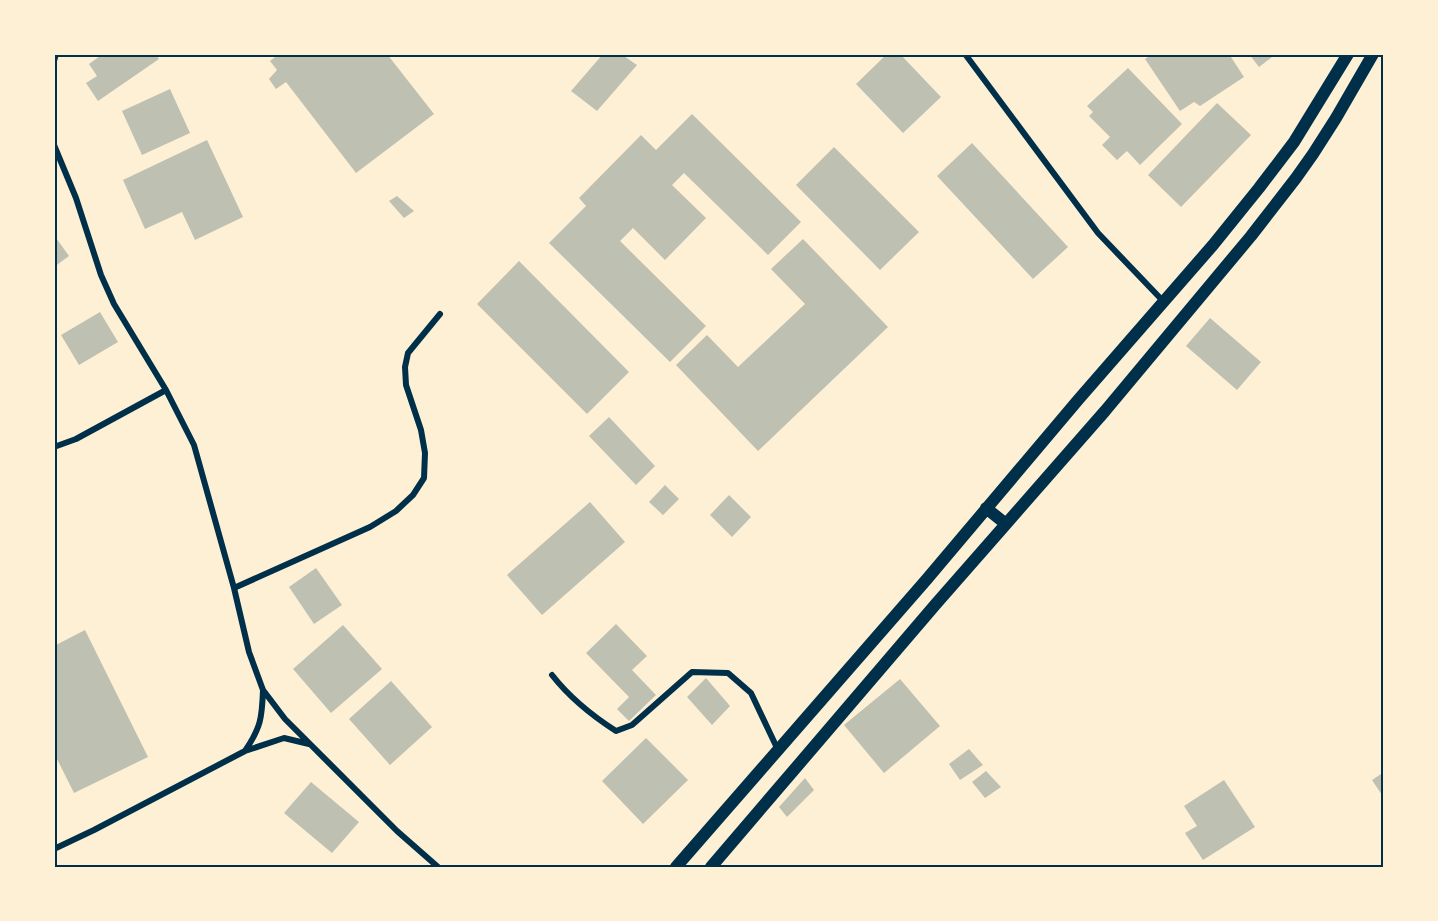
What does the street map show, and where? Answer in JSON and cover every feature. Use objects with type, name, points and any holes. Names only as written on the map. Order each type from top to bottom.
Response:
[{"type":"main road","points":[[676,867],[1213,245],[1273,170],[1348,54]]},
{"type":"main road","points":[[711,867],[1105,411],[1270,211],[1313,154],[1373,54]]},
{"type":"main road","points":[[987,508],[1006,524]]},
{"type":"street","points":[[54,61],[56,54]]},
{"type":"street","points":[[965,54],[1098,233],[1163,302]]},
{"type":"street","points":[[54,145],[76,198],[101,275],[114,304],[166,390],[194,445],[234,588],[249,652],[263,690],[285,719],[397,831],[438,867]]},
{"type":"street","points":[[234,588],[370,527],[396,511],[413,495],[424,478],[425,453],[421,430],[406,385],[405,367],[408,353],[440,314]]},
{"type":"street","points":[[54,447],[76,439],[166,390]]},
{"type":"street","points":[[552,675],[566,693],[616,731],[632,725],[692,672],[728,673],[751,693],[778,750]]},
{"type":"street","points":[[245,751],[256,735],[261,720],[263,690]]},
{"type":"street","points":[[54,848],[94,830],[245,751],[284,738],[311,745]]},
{"type":"building","points":[[99,54],[155,54],[159,59],[98,101],[86,83],[97,76],[89,64],[100,56]]},
{"type":"building","points":[[279,54],[387,54],[434,114],[356,173],[286,82],[276,89],[269,79],[277,70],[270,61]]},
{"type":"building","points":[[603,54],[621,54],[637,65],[597,111],[571,91]]},
{"type":"building","points":[[887,54],[900,54],[941,97],[903,133],[856,84]]},
{"type":"building","points":[[1153,54],[1229,54],[1244,77],[1200,106],[1194,102],[1180,111],[1145,59]]},
{"type":"building","points":[[1249,54],[1276,54],[1259,67]]},
{"type":"building","points":[[1128,68],[1182,124],[1140,165],[1127,151],[1117,160],[1102,145],[1110,137],[1089,116],[1093,112],[1087,106]]},
{"type":"building","points":[[170,89],[190,133],[142,155],[122,111]]},
{"type":"building","points":[[1217,103],[1251,135],[1181,207],[1148,175]]},
{"type":"building","points":[[692,114],[801,222],[768,255],[684,173],[672,185],[706,218],[665,260],[633,228],[620,241],[706,326],[670,362],[549,243],[586,206],[579,198],[641,135],[656,150]]},
{"type":"building","points":[[207,140],[243,217],[195,240],[182,212],[145,229],[123,180]]},
{"type":"building","points":[[972,143],[1068,247],[1033,279],[937,176]]},
{"type":"building","points":[[834,147],[919,232],[880,270],[796,185]]},
{"type":"building","points":[[397,196],[414,211],[404,218],[389,201]]},
{"type":"building","points":[[54,235],[69,256],[54,267]]},
{"type":"building","points":[[803,239],[888,327],[758,451],[676,365],[707,335],[738,367],[805,304],[771,269]]},
{"type":"building","points":[[519,261],[629,372],[587,414],[477,304]]},
{"type":"building","points":[[100,312],[118,342],[79,365],[61,335]]},
{"type":"building","points":[[1210,318],[1261,362],[1237,390],[1186,346]]},
{"type":"building","points":[[609,417],[655,466],[636,485],[589,436]]},
{"type":"building","points":[[665,485],[679,499],[663,515],[649,502]]},
{"type":"building","points":[[729,495],[751,517],[732,537],[710,515]]},
{"type":"building","points":[[590,502],[625,542],[542,615],[507,575]]},
{"type":"building","points":[[316,568],[342,605],[314,624],[289,587]]},
{"type":"building","points":[[616,624],[647,656],[632,670],[656,695],[629,721],[617,709],[629,697],[586,653]]},
{"type":"building","points":[[343,625],[382,669],[331,713],[293,669]]},
{"type":"building","points":[[85,630],[148,757],[74,793],[54,753],[54,646]]},
{"type":"building","points":[[706,678],[730,706],[712,725],[687,697]]},
{"type":"building","points":[[900,679],[940,726],[884,773],[844,725]]},
{"type":"building","points":[[391,681],[432,727],[390,765],[349,719]]},
{"type":"building","points":[[646,738],[688,780],[643,824],[602,781]]},
{"type":"building","points":[[969,749],[983,765],[960,780],[949,764]]},
{"type":"building","points":[[986,771],[1001,787],[985,798],[972,782]]},
{"type":"building","points":[[1384,772],[1384,798],[1372,780]]},
{"type":"building","points":[[805,778],[814,790],[787,817],[779,807]]},
{"type":"building","points":[[1224,780],[1255,827],[1203,860],[1185,833],[1197,826],[1184,806]]},
{"type":"building","points":[[311,782],[359,822],[332,853],[284,813]]}]
